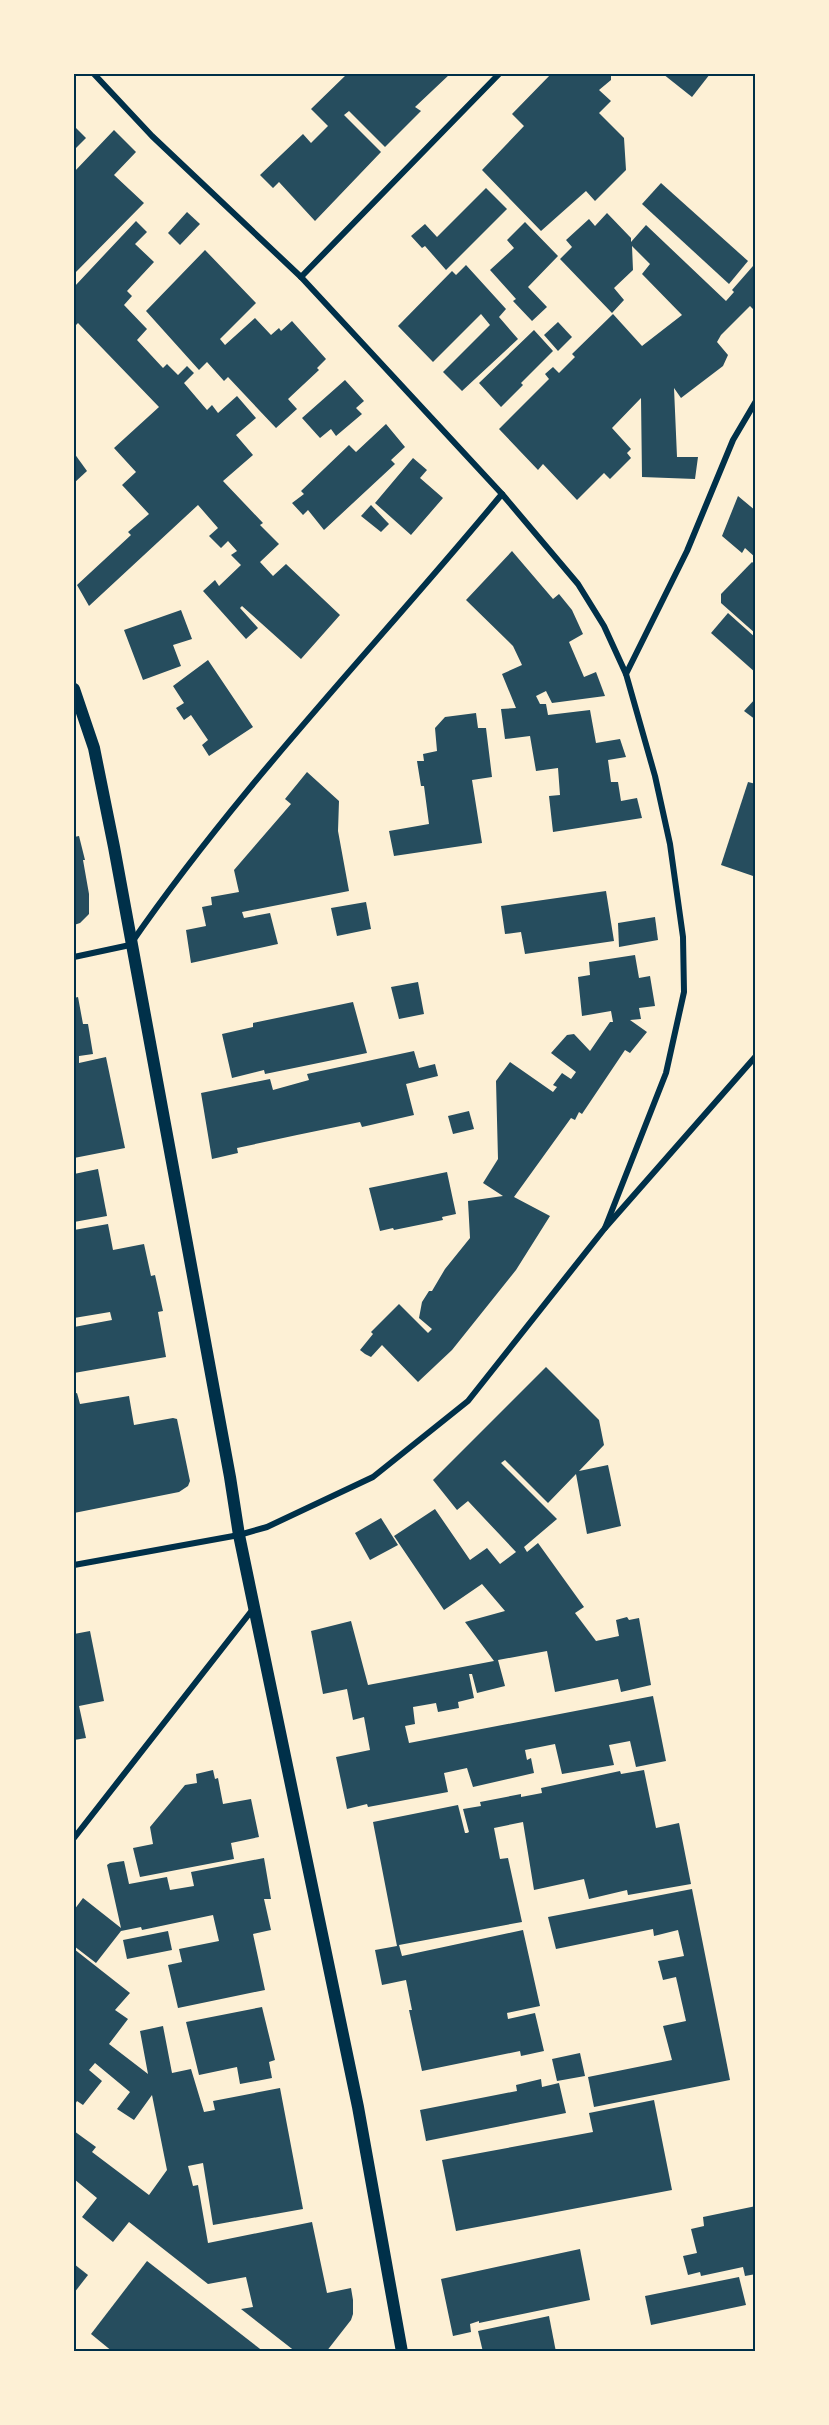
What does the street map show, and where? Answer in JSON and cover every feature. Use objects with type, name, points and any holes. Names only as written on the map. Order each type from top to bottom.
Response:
[{"type":"main road","points":[[74,689],[94,748],[114,847],[239,1535],[358,2107],[402,2352]]},
{"type":"street","points":[[94,74],[152,135],[301,277],[502,494],[578,584],[604,626],[626,674],[670,844],[683,937],[684,992],[666,1073],[605,1228]]},
{"type":"street","points":[[301,277],[499,74]]},
{"type":"street","points":[[626,674],[687,550],[733,440],[756,401]]},
{"type":"street","points":[[74,957],[130,945],[172,884],[235,804],[502,494]]},
{"type":"street","points":[[74,1565],[239,1535],[267,1527],[373,1477],[468,1401],[605,1228],[756,1056]]},
{"type":"street","points":[[74,1838],[254,1608]]},
{"type":"building","points":[[347,74],[450,74],[415,107],[421,111],[385,147],[349,111],[344,115],[381,152],[315,221],[279,182],[273,188],[260,175],[303,134],[311,143],[328,126],[311,109]]},
{"type":"building","points":[[551,74],[611,74],[611,80],[599,90],[611,101],[599,113],[624,138],[626,170],[595,201],[586,191],[541,231],[482,170],[524,126],[512,114]]},
{"type":"building","points":[[663,74],[710,74],[692,97]]},
{"type":"building","points":[[74,126],[86,138],[74,150]]},
{"type":"building","points":[[114,130],[136,152],[114,175],[144,203],[74,274],[74,172]]},
{"type":"building","points":[[661,183],[748,261],[729,284],[642,204]]},
{"type":"building","points":[[486,188],[507,209],[446,270],[425,246],[422,248],[411,236],[425,224],[437,237]]},
{"type":"building","points":[[187,212],[200,224],[180,245],[168,233]]},
{"type":"building","points":[[607,213],[631,238],[631,242],[646,225],[726,301],[734,292],[732,290],[753,266],[756,268],[756,312],[750,306],[721,335],[717,342],[728,355],[723,366],[681,398],[674,388],[677,457],[698,457],[695,479],[642,477],[641,398],[612,428],[631,449],[627,453],[631,458],[610,479],[604,473],[577,500],[543,464],[538,470],[499,429],[549,379],[545,374],[553,367],[559,373],[575,357],[572,354],[613,314],[642,346],[682,315],[642,274],[650,264],[632,246],[633,270],[614,288],[624,300],[612,313],[560,259],[572,247],[566,240],[589,219],[595,226]]},
{"type":"building","points":[[136,221],[147,232],[135,244],[154,262],[127,291],[132,296],[124,305],[147,329],[137,340],[163,368],[167,364],[178,375],[187,366],[194,373],[184,383],[207,410],[212,405],[218,413],[237,396],[256,418],[236,435],[253,455],[223,481],[263,523],[260,525],[279,544],[260,562],[273,576],[286,564],[340,615],[301,659],[242,606],[240,608],[258,628],[246,639],[203,591],[215,580],[219,586],[241,565],[231,555],[237,551],[228,541],[221,548],[209,536],[218,528],[198,505],[89,606],[77,585],[131,535],[128,532],[149,514],[122,485],[136,472],[114,448],[159,407],[78,323],[74,327],[74,287]]},
{"type":"building","points":[[525,222],[558,256],[528,287],[547,307],[532,321],[513,301],[516,299],[490,270],[514,248],[507,240]]},
{"type":"building","points":[[205,250],[256,303],[220,339],[225,345],[255,318],[271,335],[279,328],[281,331],[292,321],[326,359],[317,368],[319,370],[288,399],[297,409],[276,428],[228,377],[224,381],[207,362],[199,370],[146,311]]},
{"type":"building","points":[[466,265],[506,309],[499,317],[518,339],[462,391],[443,372],[490,325],[481,314],[433,362],[398,326],[452,271],[456,275]]},
{"type":"building","points":[[558,322],[572,337],[558,351],[544,335]]},
{"type":"building","points":[[534,330],[553,351],[501,407],[479,383]]},
{"type":"building","points":[[345,380],[364,401],[356,408],[362,414],[336,436],[331,429],[320,438],[302,418]]},
{"type":"building","points":[[386,424],[405,447],[391,460],[395,464],[324,530],[308,510],[303,515],[292,503],[304,494],[301,491],[349,445],[356,452]]},
{"type":"building","points":[[74,453],[87,471],[74,483]]},
{"type":"building","points":[[413,458],[427,470],[420,478],[443,498],[411,535],[375,503]]},
{"type":"building","points":[[738,496],[756,511],[756,558],[745,548],[742,553],[722,536]]},
{"type":"building","points":[[371,505],[389,524],[381,532],[361,516]]},
{"type":"building","points":[[512,551],[553,599],[559,594],[572,610],[583,634],[569,642],[584,677],[596,672],[605,696],[552,703],[546,691],[536,696],[540,704],[546,704],[548,715],[590,710],[596,743],[620,739],[626,757],[608,760],[611,782],[618,782],[621,801],[637,798],[642,818],[553,832],[549,796],[560,795],[558,768],[536,771],[530,736],[505,739],[501,709],[516,708],[502,674],[522,665],[513,646],[466,600]]},
{"type":"building","points":[[752,562],[756,565],[756,634],[721,603],[721,594]]},
{"type":"building","points":[[181,610],[192,639],[173,645],[181,666],[143,680],[124,630]]},
{"type":"building","points":[[728,613],[756,638],[756,673],[711,633]]},
{"type":"building","points":[[208,660],[253,727],[209,756],[202,745],[208,740],[191,715],[184,720],[176,708],[184,703],[173,686]]},
{"type":"building","points":[[756,698],[756,720],[744,711]]},
{"type":"building","points":[[476,713],[478,728],[486,728],[492,777],[472,780],[482,843],[394,856],[389,831],[429,824],[424,786],[421,786],[417,761],[424,761],[423,754],[437,751],[435,728],[445,717]]},
{"type":"building","points":[[307,772],[339,801],[338,831],[349,891],[242,912],[244,918],[270,913],[278,944],[191,963],[186,930],[206,926],[202,907],[212,905],[211,897],[239,892],[234,870],[291,804],[285,799]]},
{"type":"building","points":[[748,782],[756,784],[756,877],[721,865]]},
{"type":"building","points":[[79,836],[85,860],[83,860],[89,894],[89,914],[80,923],[74,925],[74,837]]},
{"type":"building","points":[[606,891],[614,941],[525,954],[521,932],[505,934],[501,906]]},
{"type":"building","points":[[366,902],[371,929],[337,936],[331,908]]},
{"type":"building","points":[[655,917],[658,940],[619,947],[618,923]]},
{"type":"building","points":[[635,955],[639,978],[650,976],[655,1006],[639,1008],[641,1019],[630,1020],[647,1032],[630,1053],[625,1050],[582,1114],[579,1112],[575,1120],[571,1118],[514,1197],[550,1216],[516,1270],[452,1350],[418,1382],[382,1345],[371,1357],[365,1354],[360,1350],[373,1334],[371,1332],[399,1304],[428,1333],[432,1329],[419,1318],[422,1302],[470,1238],[468,1201],[503,1196],[483,1183],[498,1159],[496,1081],[510,1062],[553,1092],[557,1087],[553,1085],[562,1073],[571,1079],[576,1072],[551,1053],[567,1035],[574,1034],[590,1051],[610,1022],[613,1022],[611,1011],[582,1016],[578,977],[590,975],[589,962]]},
{"type":"building","points":[[418,982],[424,1014],[399,1019],[391,987]]},
{"type":"building","points":[[78,997],[83,1024],[88,1024],[93,1054],[79,1056],[79,1063],[106,1057],[125,1148],[74,1158],[74,998]]},
{"type":"building","points":[[353,1002],[367,1053],[265,1074],[264,1070],[232,1078],[222,1034],[253,1027],[253,1023]]},
{"type":"building","points":[[414,1051],[419,1068],[435,1064],[438,1076],[406,1084],[414,1115],[362,1127],[360,1122],[237,1148],[238,1153],[212,1159],[201,1093],[270,1079],[273,1090],[309,1080],[307,1074]]},
{"type":"building","points":[[469,1111],[474,1129],[453,1134],[448,1116]]},
{"type":"building","points":[[98,1169],[107,1216],[74,1222],[74,1174]]},
{"type":"building","points":[[447,1172],[456,1214],[442,1217],[443,1220],[380,1231],[369,1188]]},
{"type":"building","points":[[108,1224],[113,1250],[144,1244],[151,1276],[155,1275],[163,1311],[158,1312],[166,1357],[74,1373],[74,1327],[112,1320],[110,1312],[74,1318],[74,1230]]},
{"type":"building","points":[[546,1367],[599,1420],[604,1445],[579,1471],[608,1465],[621,1526],[587,1534],[576,1474],[548,1503],[505,1460],[501,1463],[557,1519],[524,1547],[527,1552],[538,1543],[584,1607],[575,1613],[596,1641],[619,1636],[616,1620],[627,1617],[629,1620],[639,1618],[651,1685],[621,1692],[618,1679],[555,1692],[547,1651],[498,1660],[505,1686],[477,1693],[472,1674],[469,1674],[474,1698],[458,1702],[459,1708],[438,1712],[436,1703],[413,1707],[415,1724],[405,1726],[409,1743],[653,1696],[666,1761],[636,1767],[630,1741],[609,1745],[614,1765],[562,1774],[555,1744],[525,1750],[527,1760],[531,1758],[534,1773],[473,1787],[467,1768],[444,1773],[448,1792],[347,1809],[336,1757],[370,1750],[364,1717],[353,1720],[347,1689],[323,1694],[311,1631],[351,1621],[368,1685],[494,1661],[465,1622],[505,1611],[482,1584],[444,1610],[394,1536],[435,1509],[470,1560],[487,1548],[500,1564],[516,1552],[468,1501],[457,1510],[433,1480]]},
{"type":"building","points":[[77,1393],[80,1404],[129,1396],[134,1425],[177,1419],[190,1481],[188,1486],[179,1492],[74,1513],[74,1394]]},
{"type":"building","points":[[381,1518],[398,1545],[370,1560],[355,1533]]},
{"type":"building","points":[[90,1631],[104,1701],[79,1706],[86,1738],[74,1740],[74,1634]]},
{"type":"building","points":[[213,1770],[215,1779],[218,1778],[223,1804],[251,1799],[259,1837],[231,1843],[234,1859],[140,1877],[133,1848],[153,1844],[150,1827],[185,1785],[197,1783],[196,1774]]},
{"type":"building","points":[[644,1770],[656,1828],[679,1823],[691,1884],[628,1895],[627,1890],[589,1899],[584,1879],[534,1890],[523,1822],[494,1828],[500,1859],[508,1858],[522,1922],[399,1945],[402,1956],[523,1930],[540,2006],[507,2013],[508,2019],[535,2013],[544,2051],[521,2056],[520,2051],[422,2071],[409,2010],[412,2010],[406,1980],[382,1985],[375,1950],[397,1946],[373,1822],[458,1805],[465,1833],[467,1833],[469,1832],[463,1809],[481,1806],[480,1802],[521,1794],[521,1797],[542,1793],[541,1788],[620,1771],[621,1774]]},
{"type":"building","points":[[264,1858],[271,1899],[264,1899],[271,1930],[253,1934],[265,1990],[178,2008],[168,1965],[182,1962],[179,1949],[219,1941],[213,1915],[142,1930],[141,1927],[121,1931],[96,1963],[74,1946],[74,1910],[83,1898],[121,1928],[107,1865],[110,1863],[124,1861],[129,1884],[167,1877],[170,1890],[194,1886],[191,1872]]},
{"type":"building","points":[[692,1889],[730,2080],[594,2107],[588,2077],[672,2060],[663,2026],[686,2021],[676,1977],[663,1980],[658,1961],[684,1956],[678,1930],[654,1936],[653,1929],[556,1949],[548,1917]]},
{"type":"building","points":[[168,1931],[172,1950],[127,1959],[123,1940]]},
{"type":"building","points":[[74,1949],[130,1993],[115,2010],[128,2019],[109,2044],[148,2074],[140,2031],[163,2026],[172,2073],[191,2069],[204,2112],[215,2110],[213,2101],[280,2088],[303,2209],[213,2225],[203,2163],[188,2166],[193,2186],[198,2185],[208,2243],[312,2222],[327,2293],[351,2288],[353,2300],[351,2320],[326,2352],[296,2352],[241,2309],[253,2307],[246,2277],[208,2284],[129,2222],[113,2242],[82,2217],[97,2198],[74,2179],[74,2131],[96,2147],[92,2152],[149,2195],[167,2170],[152,2095],[134,2120],[117,2109],[130,2092],[95,2063],[89,2070],[102,2081],[83,2105],[77,2101],[74,2106]]},
{"type":"building","points":[[262,2007],[275,2060],[269,2062],[272,2078],[240,2084],[237,2067],[199,2075],[186,2022]]},
{"type":"building","points":[[580,2053],[585,2076],[557,2081],[552,2059]]},
{"type":"building","points":[[541,2079],[542,2087],[559,2083],[566,2113],[426,2141],[420,2110],[517,2091],[516,2085]]},
{"type":"building","points":[[654,2100],[672,2190],[456,2231],[442,2160],[593,2132],[589,2113]]},
{"type":"building","points":[[756,2206],[756,2274],[745,2276],[743,2267],[701,2276],[700,2272],[688,2275],[683,2256],[697,2253],[691,2229],[704,2226],[703,2217]]},
{"type":"building","points":[[580,2249],[590,2300],[479,2323],[479,2321],[470,2324],[471,2332],[453,2336],[441,2279]]},
{"type":"building","points":[[147,2261],[264,2352],[113,2352],[91,2334]]},
{"type":"building","points":[[74,2264],[88,2275],[74,2293]]},
{"type":"building","points":[[739,2277],[746,2305],[651,2325],[645,2296]]},
{"type":"building","points":[[549,2316],[556,2352],[483,2352],[478,2331]]}]
